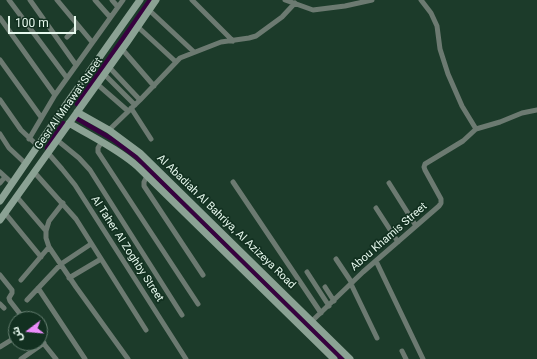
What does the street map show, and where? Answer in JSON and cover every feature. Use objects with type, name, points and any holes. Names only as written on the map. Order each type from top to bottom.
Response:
[{"type":"street","points":[[10,0],[67,78]]},
{"type":"street","points":[[30,0],[76,65]]},
{"type":"street","points":[[57,0],[92,42]]},
{"type":"street","points":[[95,0],[110,17]]},
{"type":"street","points":[[112,0],[118,7]]},
{"type":"street","points":[[29,139],[55,95],[110,17],[124,0]]},
{"type":"street","name":"Gesr Al Mnawat Street","points":[[0,201],[140,0]]},
{"type":"street","name":"Gesr Al Mnawat Street","points":[[0,220],[18,197],[34,172],[156,0]]},
{"type":"street","points":[[192,0],[233,40]]},
{"type":"street","points":[[286,0],[314,10],[345,6],[372,0]]},
{"type":"street","points":[[421,0],[431,13],[437,26],[440,49],[448,74],[464,110],[476,128]]},
{"type":"street","points":[[109,130],[182,57],[221,42],[249,38],[259,34],[282,18],[295,3]]},
{"type":"street","points":[[149,10],[194,52]]},
{"type":"street","points":[[0,18],[55,95]]},
{"type":"street","points":[[67,37],[78,26]]},
{"type":"street","points":[[138,27],[176,62]]},
{"type":"street","points":[[122,49],[154,86]]},
{"type":"street","points":[[0,60],[41,117]]},
{"type":"street","points":[[109,67],[140,100]]},
{"type":"street","points":[[104,74],[131,108],[151,139]]},
{"type":"street","points":[[96,84],[131,108]]},
{"type":"street","points":[[0,100],[29,139],[38,146]]},
{"type":"street","name":"Abou Khamis Street","points":[[312,321],[376,261],[439,206],[442,199],[425,170],[424,164],[463,141],[476,128],[500,122],[522,113],[537,110]]},
{"type":"street","name":"Al Abadiah Al Bahriya, Al Azizeya Road","points":[[77,112],[109,130],[140,153],[350,359]]},
{"type":"street","name":"Al Abadiah Al Bahriya, Al Azizeya Road","points":[[69,123],[126,156],[334,359]]},
{"type":"street","points":[[0,134],[9,148],[26,164]]},
{"type":"street","points":[[57,140],[79,158],[90,170],[182,315]]},
{"type":"street","points":[[102,142],[98,148],[98,152],[198,304]]},
{"type":"street","name":"Al Taher Al Zoghby Street","points":[[48,154],[75,185],[186,359]]},
{"type":"street","points":[[0,172],[12,184]]},
{"type":"street","points":[[34,172],[76,219],[146,330]]},
{"type":"street","points":[[147,176],[144,186],[203,274]]},
{"type":"street","points":[[0,183],[5,177]]},
{"type":"street","points":[[233,182],[321,313]]},
{"type":"street","points":[[389,183],[416,226]]},
{"type":"street","points":[[18,197],[46,231]]},
{"type":"street","points":[[63,203],[49,221],[46,231],[46,238],[49,247],[69,278],[128,359]]},
{"type":"street","points":[[376,208],[398,242]]},
{"type":"street","points":[[5,213],[41,257]]},
{"type":"street","points":[[27,300],[61,264],[91,244]]},
{"type":"street","points":[[22,280],[49,247]]},
{"type":"street","points":[[69,278],[101,259]]},
{"type":"street","points":[[336,259],[352,284],[377,338]]},
{"type":"street","points":[[376,261],[423,359]]},
{"type":"street","points":[[307,272],[329,306]]},
{"type":"street","points":[[0,275],[12,290],[9,298],[18,311]]},
{"type":"street","points":[[325,287],[334,301]]},
{"type":"street","points":[[38,288],[85,359]]},
{"type":"street","points":[[21,359],[30,351]]},
{"type":"street","points":[[402,351],[406,359]]},
{"type":"street","points":[[47,359],[54,357]]},
{"type":"waterway","points":[[77,104],[150,0]]},
{"type":"waterway","points":[[76,118],[112,139],[135,156],[342,359]]},
{"type":"waterway","points":[[47,148],[63,123]]}]
